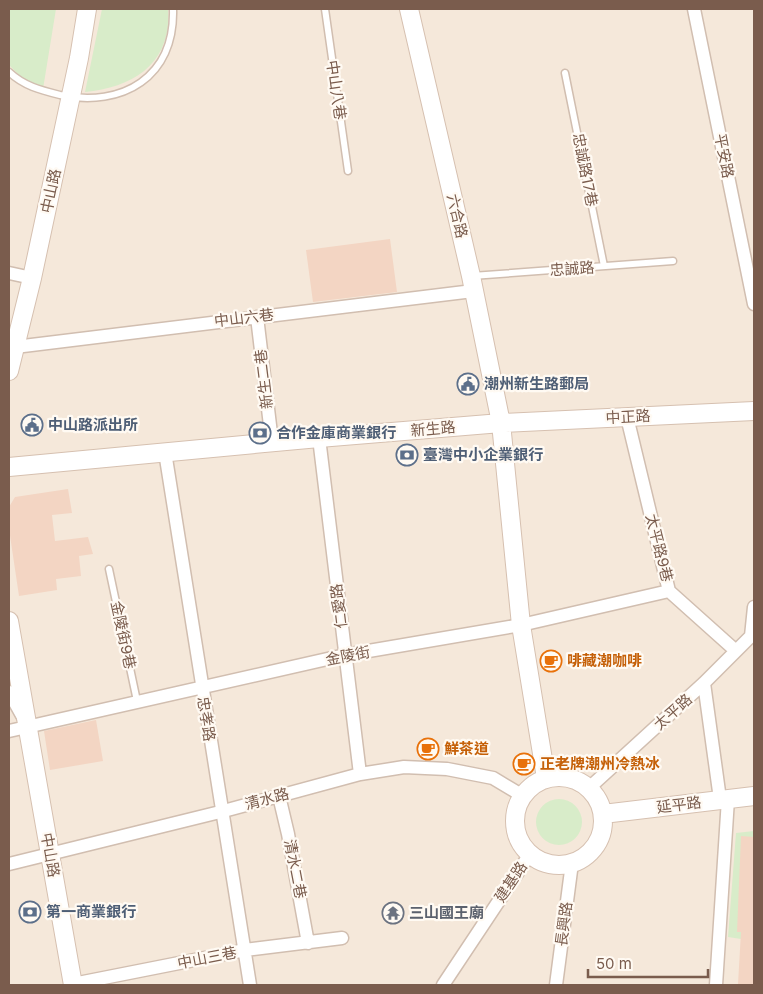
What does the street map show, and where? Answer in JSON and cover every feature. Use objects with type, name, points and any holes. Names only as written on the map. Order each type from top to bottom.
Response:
[{"type":"main road","name":"中山路","points":[[9,371],[32,278],[71,97],[87,9]]},
{"type":"main road","name":"六合路","points":[[409,9],[472,283],[501,423]]},
{"type":"main road","name":"中正路","points":[[501,423],[754,411]]},
{"type":"main road","name":"新生路","points":[[9,467],[501,423]]},
{"type":"main road","points":[[501,423],[521,625],[546,778]]},
{"type":"main road","name":"中山路","points":[[9,622],[73,985]]},
{"type":"main road","points":[[559,776],[572,778],[589,788],[600,803],[603,814],[600,837],[594,849],[584,858],[572,863],[557,865],[543,862],[530,854],[522,844],[515,820],[522,796],[546,778],[559,776]]},
{"type":"main road","name":"延平路","points":[[603,814],[754,796]]},
{"type":"street","name":"平安路","points":[[694,9],[754,304]]},
{"type":"street","points":[[9,273],[32,278]]},
{"type":"street","name":"中山六巷","points":[[16,348],[257,317],[472,283]]},
{"type":"street","name":"新生二巷","points":[[257,317],[272,442]]},
{"type":"street","name":"太平路9巷","points":[[626,417],[669,591],[736,651]]},
{"type":"street","name":"仁愛路","points":[[319,438],[360,774]]},
{"type":"street","name":"忠孝路","points":[[165,452],[220,812],[250,985]]},
{"type":"street","name":"金陵街","points":[[9,731],[28,725],[201,689],[345,656],[521,625],[669,591]]},
{"type":"street","points":[[753,634],[754,607]]},
{"type":"street","name":"太平路","points":[[589,788],[704,683],[753,634]]},
{"type":"street","points":[[704,683],[724,799],[716,985]]},
{"type":"street","name":"中山路","points":[[9,692],[28,725]]},
{"type":"street","name":"清水路","points":[[9,864],[220,812],[360,774],[404,767],[447,769],[493,778],[522,796]]},
{"type":"street","name":"清水二巷","points":[[279,796],[308,942]]},
{"type":"street","name":"建基路","points":[[443,985],[530,854]]},
{"type":"street","name":"長興路","points":[[556,985],[572,863]]},
{"type":"street","name":"中山三巷","points":[[73,985],[245,950],[342,938]]},
{"type":"lane","points":[[9,72],[18,80],[37,90],[83,99],[117,94],[133,89],[158,67],[167,51],[172,36],[173,9]]},
{"type":"lane","name":"中山八巷","points":[[325,9],[348,171]]},
{"type":"lane","name":"忠誠路17巷","points":[[565,73],[604,266]]},
{"type":"lane","name":"忠誠路","points":[[472,283],[604,266],[673,261]]},
{"type":"lane","name":"金陵街9巷","points":[[109,569],[137,701]]},
{"type":"shaded area","points":[[9,9],[754,9],[754,985],[9,985]]},
{"type":"green space","points":[[9,9],[56,9],[43,89],[25,81],[9,65]]},
{"type":"green space","points":[[102,9],[168,9],[168,28],[164,44],[156,58],[146,69],[134,78],[119,85],[85,92]]},
{"type":"green space","points":[[554,799],[564,799],[578,809],[582,822],[578,835],[572,841],[564,845],[554,845],[540,835],[536,827],[536,817],[546,803]]},
{"type":"green space","points":[[754,831],[754,941],[728,937],[736,833]]},
{"type":"building","points":[[390,239],[397,292],[313,302],[306,250]]},
{"type":"building","points":[[68,489],[72,513],[52,515],[55,541],[88,537],[93,554],[79,556],[81,576],[56,579],[57,590],[19,596],[9,529],[9,507],[15,497]]},
{"type":"building","points":[[96,720],[103,761],[50,770],[44,731]]},
{"type":"building","points":[[741,836],[754,837],[754,985],[738,984],[741,932],[737,932]]},
{"type":"place","name":"潮州新生路郵局","points":[[468,384]]},
{"type":"place","name":"中山路派出所","points":[[32,425]]},
{"type":"place","name":"合作金庫商業銀行","points":[[260,433]]},
{"type":"place","name":"臺灣中小企業銀行","points":[[407,455]]},
{"type":"place","name":"啡藏潮咖啡","points":[[551,661]]},
{"type":"place","name":"鮮茶道","points":[[428,749]]},
{"type":"place","name":"正老牌潮州冷熱冰","points":[[524,764]]},
{"type":"place","name":"第一商業銀行","points":[[30,912]]},
{"type":"place","name":"三山國王廟","points":[[393,913]]}]
